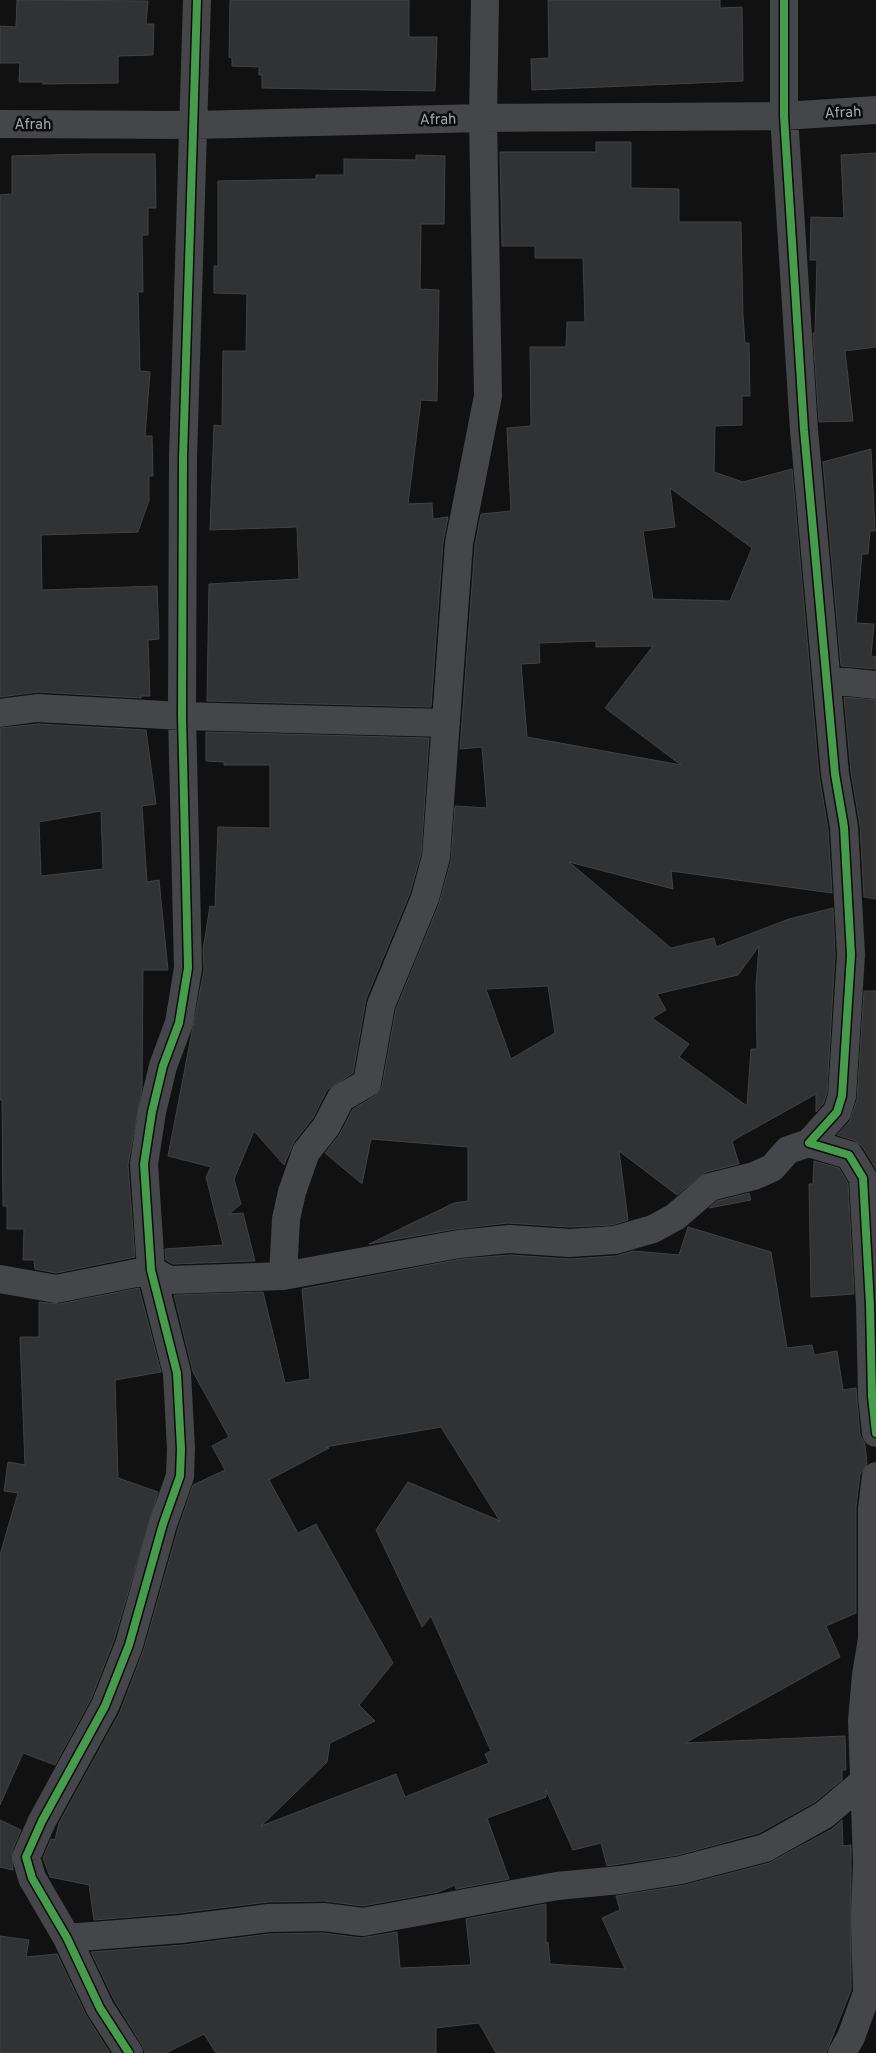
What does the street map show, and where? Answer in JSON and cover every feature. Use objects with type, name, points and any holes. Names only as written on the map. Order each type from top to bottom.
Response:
[{"type":"street","points":[[129,2053],[100,2008],[67,1938],[32,1878],[26,1857],[42,1821],[105,1706],[129,1645],[163,1524],[180,1476],[181,1449],[177,1373],[151,1270],[144,1164],[152,1112],[163,1066],[179,1023],[188,968],[182,716],[183,458],[197,0]]},
{"type":"street","points":[[283,1276],[286,1219],[292,1192],[306,1152],[326,1126],[341,1098],[367,1084],[381,1005],[425,898],[436,857],[459,543],[488,396],[483,118],[485,0]]},
{"type":"street","points":[[0,1279],[56,1289],[151,1270],[169,1280],[283,1276],[458,1244],[510,1239],[569,1243],[615,1240],[653,1229],[675,1216],[710,1187],[772,1168],[788,1150],[810,1143],[837,1112],[842,1096],[851,955],[844,827],[835,774],[804,430],[784,116],[784,0]]},
{"type":"street","name":"Afrah","points":[[0,124],[194,125],[483,118],[784,116],[876,110]]},
{"type":"street","points":[[828,680],[876,685]]},
{"type":"street","points":[[0,713],[37,708],[182,716],[446,723]]},
{"type":"street","points":[[810,1143],[850,1155],[863,1178],[873,1306],[872,1396],[876,1433]]},
{"type":"street","points":[[842,2053],[851,2037],[867,1993],[865,1918],[867,1863],[862,1720],[866,1675],[874,1641],[872,1509],[876,1476]]},
{"type":"street","points":[[67,1938],[181,1929],[268,1918],[324,1917],[363,1922],[557,1886],[620,1880],[681,1870],[765,1848],[824,1815],[863,1782]]},
{"type":"building","points":[[17,0],[148,1],[146,24],[154,24],[153,55],[118,56],[118,83],[43,84],[43,82],[19,82],[20,63],[0,63],[0,26],[16,27]]},
{"type":"building","points":[[230,0],[409,0],[409,37],[437,37],[435,91],[262,88],[262,75],[259,75],[259,67],[232,66],[232,58],[229,57]]},
{"type":"building","points":[[548,0],[720,0],[720,8],[742,7],[743,81],[532,90],[531,59],[549,58]]},
{"type":"building","points":[[596,142],[631,142],[631,188],[679,189],[679,222],[741,222],[743,315],[745,343],[749,343],[750,396],[742,396],[742,425],[715,426],[714,472],[743,482],[792,469],[819,775],[828,829],[832,893],[671,871],[673,889],[569,862],[671,948],[714,938],[716,947],[789,919],[833,908],[835,955],[827,1093],[823,1104],[816,1112],[816,1094],[732,1141],[739,1164],[706,1172],[677,1195],[619,1151],[628,1220],[612,1225],[569,1227],[508,1223],[456,1229],[369,1244],[454,1203],[468,1201],[468,1147],[371,1139],[362,1184],[325,1153],[340,1134],[353,1109],[375,1096],[382,1086],[396,1009],[439,904],[451,861],[455,806],[487,808],[482,747],[460,749],[475,545],[481,514],[511,511],[507,428],[531,426],[530,347],[566,347],[567,322],[585,322],[583,258],[535,258],[535,246],[502,246],[500,152],[596,152]],"holes":[[[670,488],[752,548],[730,601],[653,599],[643,531],[675,527]],[[596,641],[596,647],[653,646],[605,708],[681,765],[527,737],[521,664],[540,663],[539,643]],[[759,946],[756,986],[757,1049],[751,1049],[747,1106],[679,1057],[689,1044],[652,1018],[666,1010],[657,994],[738,975]],[[548,986],[555,1033],[511,1059],[486,989]]]},
{"type":"building","points":[[876,153],[876,347],[845,351],[853,421],[819,422],[813,333],[815,333],[817,260],[810,260],[811,217],[844,218],[841,155]]},
{"type":"building","points":[[155,154],[156,208],[148,208],[148,235],[142,235],[143,292],[138,292],[140,371],[150,372],[145,436],[152,436],[153,476],[149,476],[149,500],[138,532],[41,535],[42,590],[157,586],[159,639],[148,640],[150,696],[141,696],[141,698],[38,692],[0,697],[0,195],[12,194],[12,156]]},
{"type":"building","points":[[416,155],[445,156],[444,224],[421,224],[420,289],[439,290],[437,401],[421,400],[408,504],[432,503],[433,519],[448,517],[443,542],[431,707],[207,701],[209,584],[299,579],[297,527],[210,530],[214,425],[222,426],[223,351],[246,351],[247,294],[214,293],[214,266],[218,266],[218,181],[316,179],[316,175],[344,175],[344,159],[416,160]]},
{"type":"building","points":[[871,449],[875,531],[870,531],[868,554],[862,554],[856,623],[874,624],[871,656],[876,657],[876,669],[841,666],[823,462]]},
{"type":"building","points":[[844,697],[876,700],[876,899],[864,897],[860,826],[851,772]]},
{"type":"building","points":[[38,724],[146,730],[156,804],[142,806],[147,882],[159,880],[168,970],[143,970],[142,1089],[128,1165],[135,1257],[56,1273],[35,1269],[34,1260],[23,1260],[24,1229],[7,1229],[7,1206],[3,1206],[2,1100],[0,1100],[0,728]],"holes":[[[101,811],[103,869],[41,876],[39,822]]]},
{"type":"building","points":[[206,732],[429,738],[421,854],[410,893],[366,999],[353,1073],[327,1090],[313,1118],[294,1142],[284,1165],[254,1131],[234,1179],[241,1204],[229,1214],[243,1213],[255,1261],[173,1264],[166,1260],[165,1249],[223,1245],[206,1177],[211,1167],[168,1156],[204,970],[203,950],[210,906],[215,907],[218,827],[270,828],[270,765],[224,765],[224,762],[206,761]]},
{"type":"building","points":[[864,991],[876,991],[876,1169],[862,1146],[853,1140],[837,1135],[849,1122],[857,1100]]},
{"type":"building","points":[[814,1161],[839,1168],[848,1183],[854,1294],[811,1297],[809,1184],[813,1184]]},
{"type":"building","points":[[749,1193],[751,1200],[709,1208],[717,1201]]},
{"type":"building","points":[[688,1227],[771,1252],[787,1348],[812,1345],[814,1355],[837,1351],[843,1390],[856,1388],[860,1435],[865,1444],[867,1464],[860,1474],[856,1507],[856,1613],[826,1626],[840,1657],[685,1743],[845,1736],[846,1770],[842,1770],[842,1780],[815,1802],[759,1833],[678,1855],[607,1866],[601,1843],[573,1850],[546,1790],[546,1797],[487,1818],[509,1879],[456,1889],[455,1885],[438,1892],[363,1906],[324,1901],[268,1902],[179,1913],[94,1920],[89,1885],[50,1877],[43,1858],[51,1839],[55,1840],[59,1823],[120,1712],[144,1649],[178,1529],[193,1485],[225,1470],[212,1446],[229,1437],[193,1372],[174,1295],[263,1292],[285,1383],[310,1379],[302,1289],[461,1259],[510,1255],[570,1259],[616,1256],[633,1251],[679,1255]],"holes":[[[441,1427],[500,1521],[408,1482],[376,1530],[422,1627],[431,1616],[491,1751],[485,1754],[489,1763],[405,1797],[396,1774],[261,1826],[327,1762],[330,1743],[375,1721],[359,1705],[393,1663],[316,1524],[298,1533],[269,1480],[329,1448],[325,1447]]]},
{"type":"building","points":[[139,1288],[161,1372],[115,1380],[118,1478],[158,1492],[114,1640],[91,1699],[55,1765],[23,1753],[0,1805],[0,1555],[18,1493],[4,1491],[8,1462],[25,1465],[20,1337],[39,1337],[39,1302],[59,1304]]},
{"type":"building","points":[[0,1820],[21,1830],[12,1851],[13,1870],[0,1867]]},
{"type":"building","points":[[842,1820],[843,1846],[851,1845],[851,1990],[826,2053],[496,2053],[479,2023],[436,2028],[436,2053],[216,2053],[204,2034],[166,2053],[145,2053],[114,2000],[91,1952],[183,1945],[269,1934],[323,1933],[361,1938],[397,1932],[400,1968],[471,1965],[466,1919],[546,1904],[546,1943],[548,1942],[550,1964],[625,1969],[602,1918],[620,1910],[616,1896],[685,1885],[769,1863],[832,1829]]},
{"type":"building","points":[[0,1936],[29,1940],[26,1957],[57,1954],[86,2015],[110,2053],[0,2053]]},
{"type":"cycle path","points":[[129,2053],[100,2008],[67,1938],[32,1878],[26,1857],[42,1821],[105,1706],[129,1645],[163,1524],[180,1476],[181,1449],[177,1373],[151,1270],[144,1164],[152,1112],[163,1066],[179,1023],[188,968],[182,716],[183,458],[197,0]]},
{"type":"cycle path","points":[[784,0],[784,116],[804,430],[835,774],[844,827],[851,955],[842,1096],[837,1112],[809,1143],[849,1155],[863,1178],[870,1305],[872,1396],[876,1433]]}]
